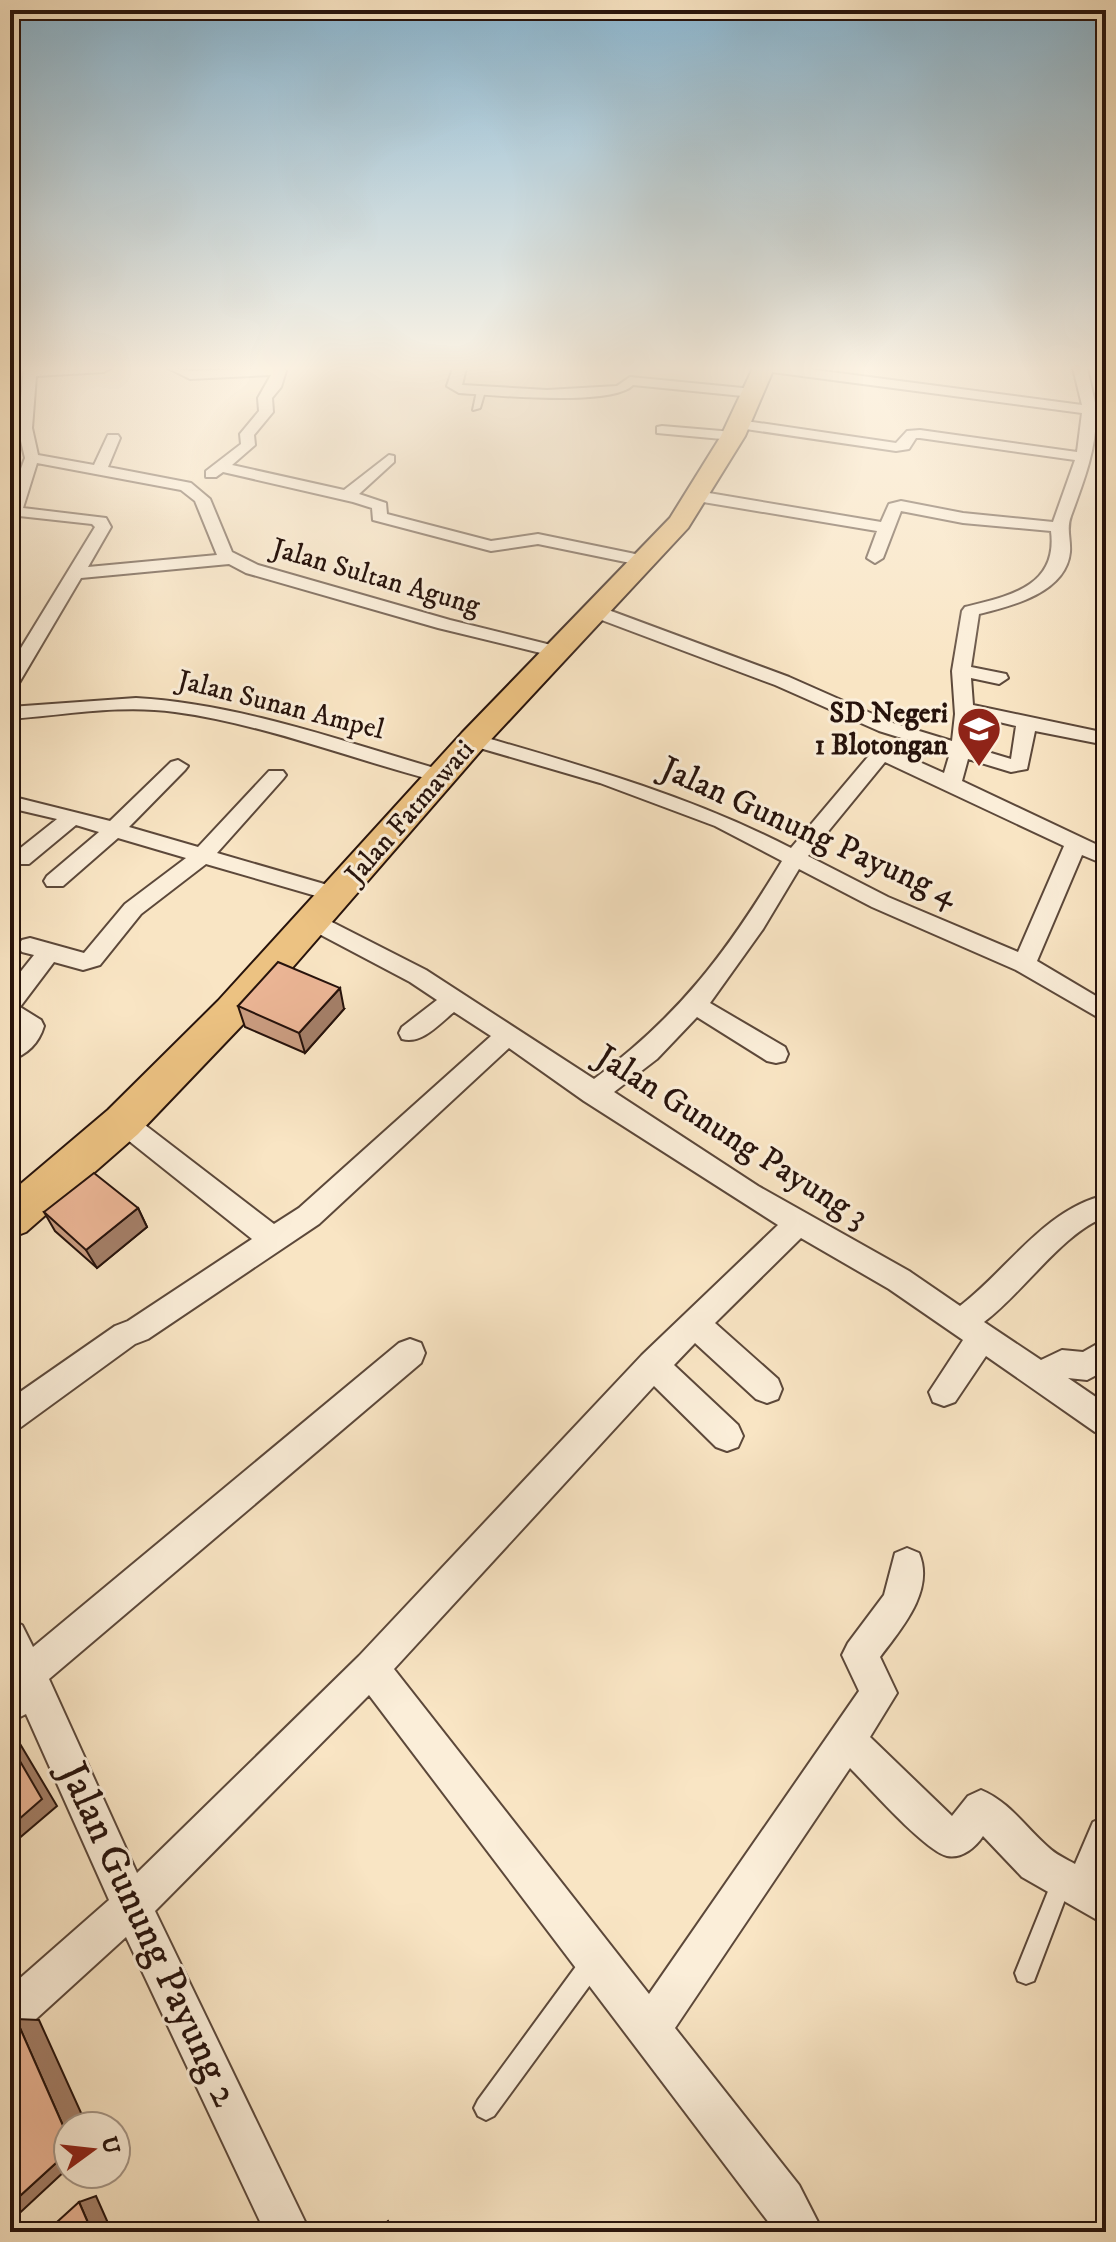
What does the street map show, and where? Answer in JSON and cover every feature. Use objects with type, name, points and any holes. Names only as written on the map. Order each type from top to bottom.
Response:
[{"type":"main road","name":"Jalan Fatmawati","points":[[15,1207],[123,1122],[314,922],[473,740],[645,561],[697,496],[711,473]]},
{"type":"street","points":[[10,683],[33,637],[78,573],[103,527],[100,521],[16,512],[15,506],[27,473]]},
{"type":"street","points":[[102,473],[180,484],[193,489],[213,473]]},
{"type":"street","points":[[245,473],[347,496],[380,506],[379,517],[491,546],[507,547],[538,539],[645,561]]},
{"type":"street","points":[[347,496],[374,473]]},
{"type":"street","points":[[951,784],[963,752],[966,709],[961,671],[971,611],[1014,600],[1047,579],[1057,566],[1062,552],[1059,527],[1077,473]]},
{"type":"street","name":"Jalan Sultan Agung","points":[[193,489],[202,499],[228,559],[252,569],[444,624],[557,652]]},
{"type":"street","points":[[697,496],[886,528]]},
{"type":"street","points":[[875,558],[898,506],[963,518],[1059,527]]},
{"type":"street","points":[[78,573],[228,559]]},
{"type":"street","points":[[597,612],[782,681],[886,727],[1016,766],[1020,765],[1026,723]]},
{"type":"street","points":[[961,671],[999,678]]},
{"type":"street","name":"Jalan Sunan Ampel","points":[[10,713],[136,704],[175,706],[277,729],[441,776]]},
{"type":"street","points":[[966,709],[1106,739]]},
{"type":"street","name":"Jalan Gunung Payung 4","points":[[473,740],[607,779],[695,811],[795,857],[880,902],[1024,964],[1106,1013]]},
{"type":"street","points":[[593,1094],[648,1052],[695,1005],[755,924],[795,857],[879,756],[890,756],[1106,858]]},
{"type":"street","points":[[55,881],[115,829],[178,766]]},
{"type":"street","points":[[10,1051],[32,1031],[32,1026],[10,1005],[40,949],[83,962],[92,959],[133,909],[202,856],[276,775]]},
{"type":"street","points":[[10,802],[73,817],[337,895]]},
{"type":"street","points":[[21,859],[73,817]]},
{"type":"street","points":[[1024,964],[1075,845]]},
{"type":"street","name":"Jalan Gunung Payung 3","points":[[314,922],[418,976],[593,1094],[797,1224],[899,1280],[1106,1422]]},
{"type":"street","points":[[411,1033],[454,999]]},
{"type":"street","points":[[695,1005],[776,1054]]},
{"type":"street","points":[[10,1417],[125,1335],[138,1330],[275,1241],[348,1183],[430,1103],[507,1036]]},
{"type":"street","points":[[123,1122],[275,1241]]},
{"type":"street","points":[[944,1392],[972,1330],[976,1307],[992,1300],[1028,1261],[1087,1212],[1106,1206]]},
{"type":"street","points":[[10,2014],[132,1906],[371,1668],[653,1365],[797,1224]]},
{"type":"street","points":[[696,1325],[767,1389]]},
{"type":"street","points":[[24,1687],[410,1353]]},
{"type":"street","points":[[1039,1377],[1062,1364],[1087,1366],[1106,1353]]},
{"type":"street","points":[[653,1365],[727,1436]]},
{"type":"street","points":[[650,2029],[879,1693],[860,1655],[900,1602],[907,1565]]},
{"type":"street","name":"Jalan Gunung Payung 2","points":[[10,1637],[24,1687],[288,2232]]},
{"type":"street","points":[[371,1668],[783,2201],[801,2232]]},
{"type":"street","points":[[847,1740],[947,1837],[955,1839],[963,1834],[975,1814],[981,1809],[986,1811],[1036,1863],[1084,1892],[1106,1835]]},
{"type":"lane","points":[[1026,1973],[1084,1892]]},
{"type":"lane","points":[[486,2108],[595,1959]]},
{"type":"building","points":[[278,962],[340,988],[299,1033],[238,1006]]},
{"type":"building","points":[[94,1173],[138,1208],[86,1250],[44,1212]]},
{"type":"building","points":[[10,1744],[42,1799],[10,1827]]},
{"type":"building","points":[[16,2019],[56,2110],[52,2110],[52,2167],[10,2205],[10,2024]]},
{"type":"building","points":[[79,2202],[92,2232],[46,2232]]},
{"type":"place","name":"SD Negeri 1 Blotongan","points":[[979,768]]}]
